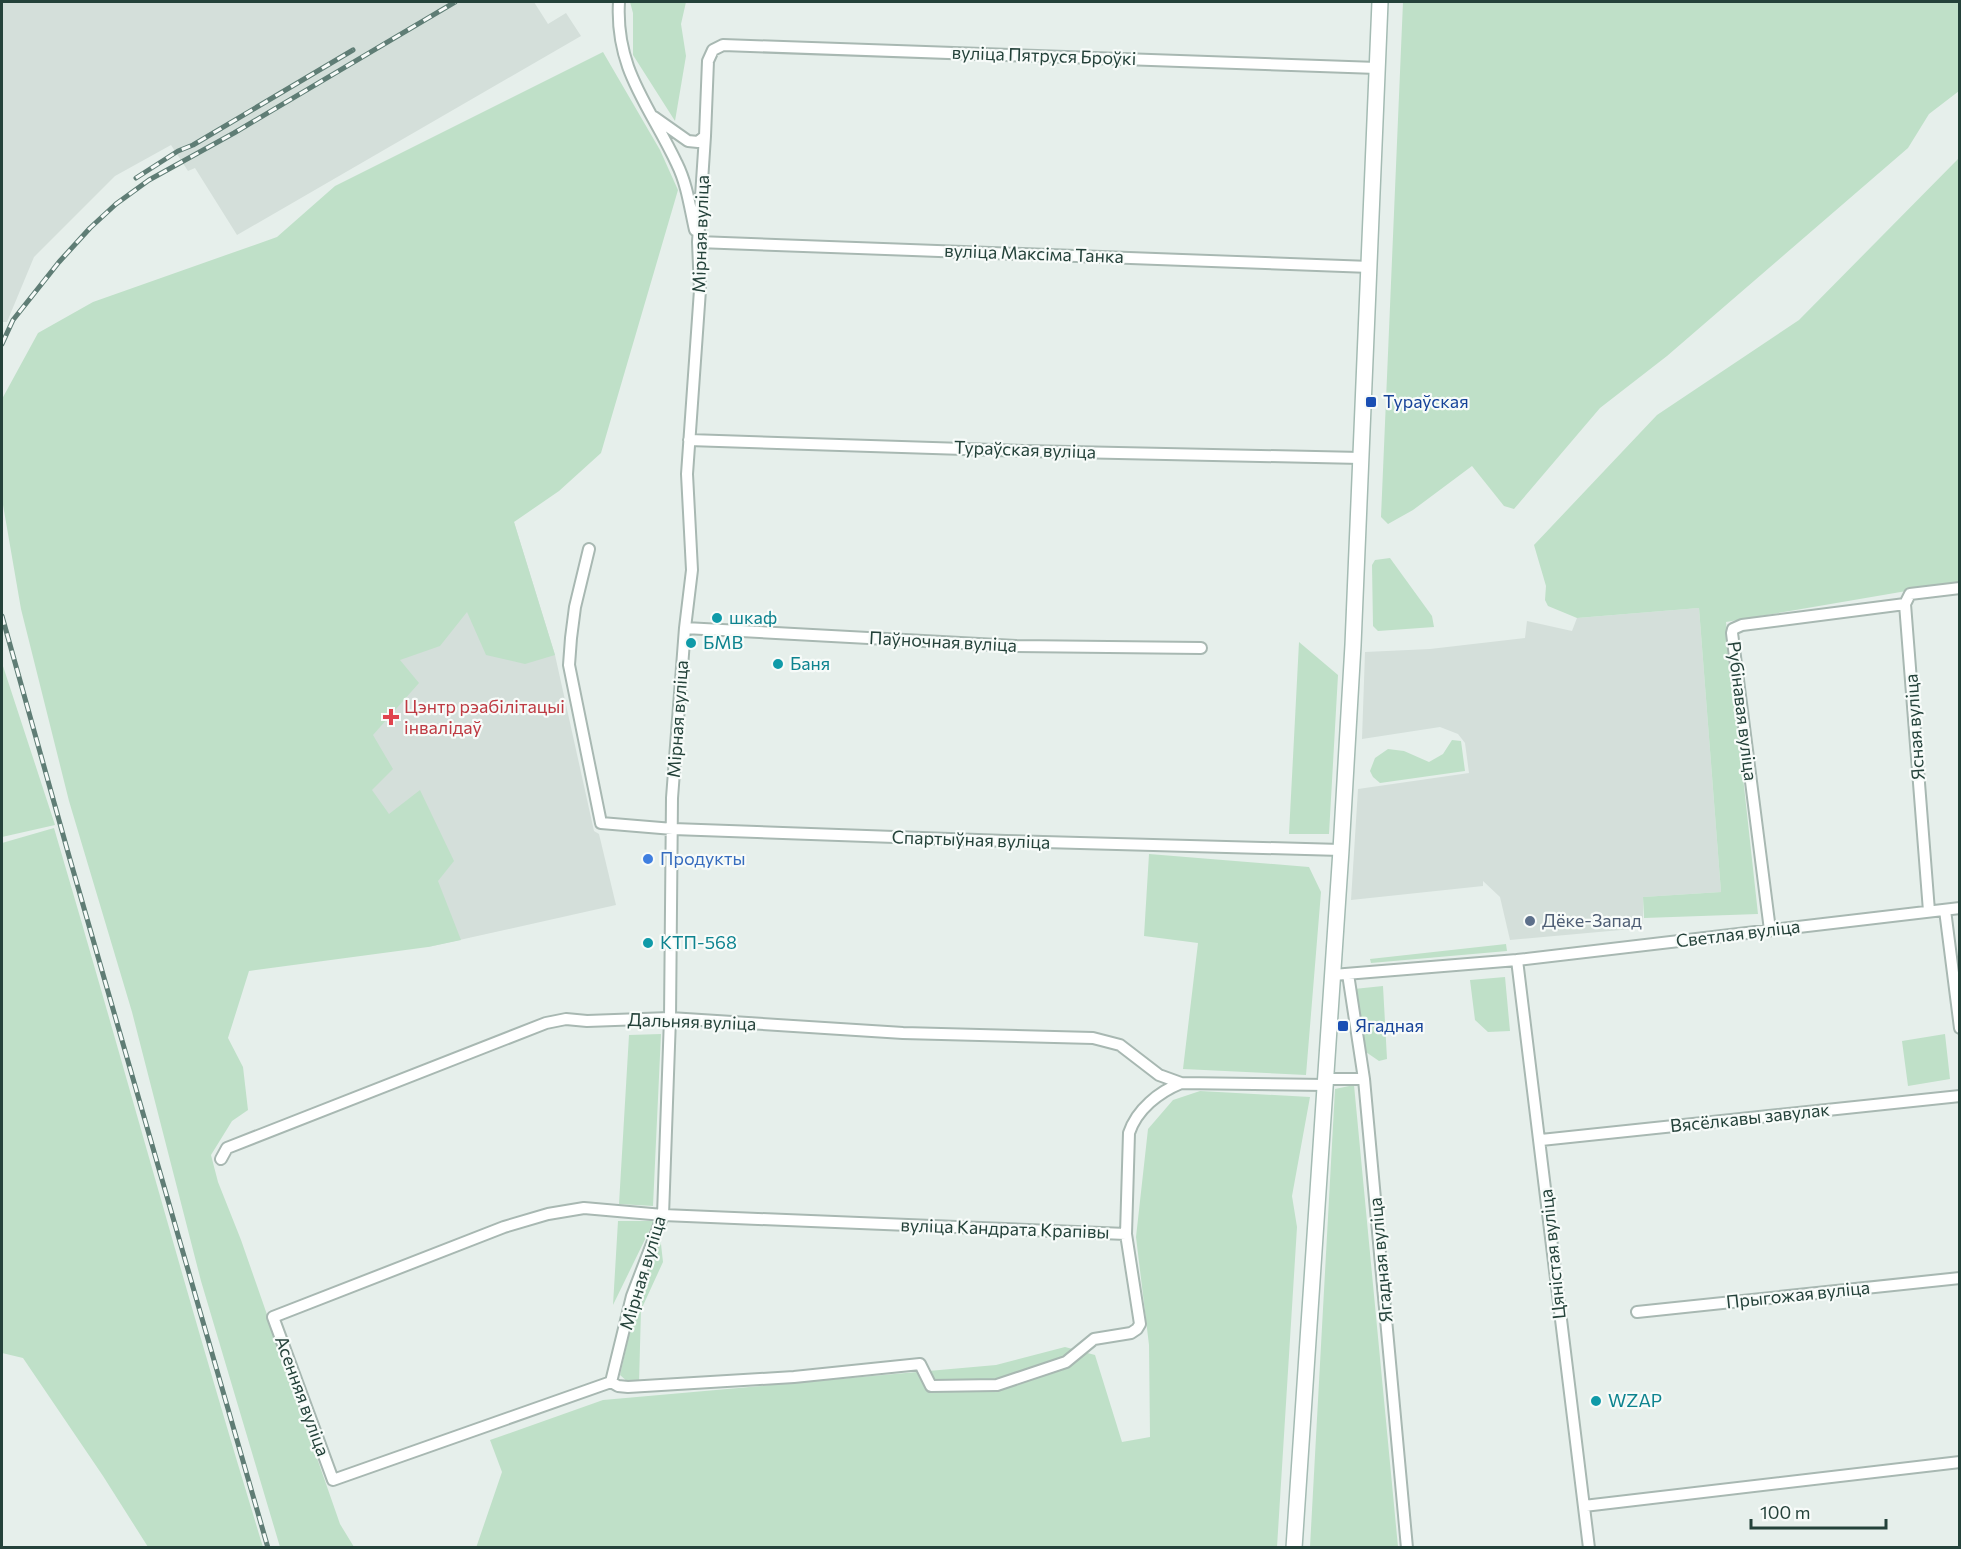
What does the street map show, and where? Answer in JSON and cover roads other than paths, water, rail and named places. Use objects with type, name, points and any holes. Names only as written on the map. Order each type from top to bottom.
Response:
[{"type":"main road","points":[[1294,1548],[1326,1082],[1340,975],[1341,850],[1370,267],[1380,2]]},
{"type":"street","points":[[619,2],[619,29],[623,54],[649,113],[682,175],[698,242]]},
{"type":"street","name":"вуліца Пятруся Броўкі","points":[[713,50],[723,45],[1377,68]]},
{"type":"street","name":"Мірная вуліца","points":[[611,1382],[632,1296],[663,1215],[670,1018],[672,798],[685,628],[692,570],[687,491],[700,290],[698,242],[708,61],[713,50]]},
{"type":"street","points":[[649,113],[688,141],[698,142],[705,136]]},
{"type":"street","name":"вуліца Максіма Танка","points":[[698,242],[1370,267]]},
{"type":"street","name":"Тураўская вуліца","points":[[690,440],[1024,451],[1361,458]]},
{"type":"street","name":"Спартыўная вуліца","points":[[589,549],[575,607],[569,665],[601,823],[673,829],[1006,842],[1341,850]]},
{"type":"street","points":[[1905,604],[1910,594],[1959,588]]},
{"type":"street","name":"Ясная вуліца","points":[[1905,604],[1929,911]]},
{"type":"street","name":"Рубінавая вуліца","points":[[1770,930],[1733,629],[1742,625],[1905,604]]},
{"type":"street","name":"Паўночная вуліца","points":[[685,628],[1016,646],[1201,648]]},
{"type":"street","name":"Светлая вуліца","points":[[1340,975],[1517,960],[1959,908]]},
{"type":"street","points":[[1946,910],[1959,1028]]},
{"type":"street","name":"Цяністая вуліца","points":[[1517,960],[1541,1140],[1561,1330],[1589,1548]]},
{"type":"street","name":"Ягадная вуліца","points":[[1340,975],[1364,1079],[1407,1548]]},
{"type":"street","name":"Дальняя вуліца","points":[[221,1159],[227,1148],[546,1023],[566,1019],[586,1021],[670,1018],[903,1033],[1093,1038],[1120,1045],[1159,1075],[1181,1083]]},
{"type":"street","points":[[1126,1234],[1129,1133],[1133,1121],[1165,1089],[1181,1083],[1326,1082],[1364,1079]]},
{"type":"street","name":"Вясёлкавы завулак","points":[[1541,1140],[1959,1096]]},
{"type":"street","name":"Асенняя вуліца","points":[[611,1382],[333,1480],[273,1317],[504,1227],[548,1214],[584,1208],[663,1215]]},
{"type":"street","name":"вуліца Кандрата Крапівы","points":[[611,1382],[618,1386],[628,1387],[794,1377],[920,1364],[931,1386],[997,1385],[1066,1362],[1094,1339],[1131,1333],[1140,1324],[1126,1234],[663,1215]]},
{"type":"street","name":"Прыгожая вуліца","points":[[1637,1312],[1959,1278]]},
{"type":"street","points":[[1584,1506],[1959,1462]]},
{"type":"railway","points":[[2,344],[13,320],[59,262],[116,204],[149,180],[234,133],[455,2]]},
{"type":"railway","points":[[136,178],[178,151],[193,145],[353,50]]},
{"type":"railway","points":[[2,616],[268,1548]]},
{"type":"place","name":"Тураўская","points":[[1371,402]]},
{"type":"place","name":"шкаф","points":[[717,618]]},
{"type":"place","name":"БМВ","points":[[691,643]]},
{"type":"place","name":"Баня","points":[[778,664]]},
{"type":"place","name":"Цэнтр рэабілітацыі інвалідаў","points":[[391,717]]},
{"type":"place","name":"Продукты","points":[[648,859]]},
{"type":"place","name":"Дёке-Запад","points":[[1530,921]]},
{"type":"place","name":"КТП-568","points":[[648,943]]},
{"type":"place","name":"Ягадная","points":[[1343,1026]]},
{"type":"place","name":"WZAP","points":[[1596,1401]]}]
